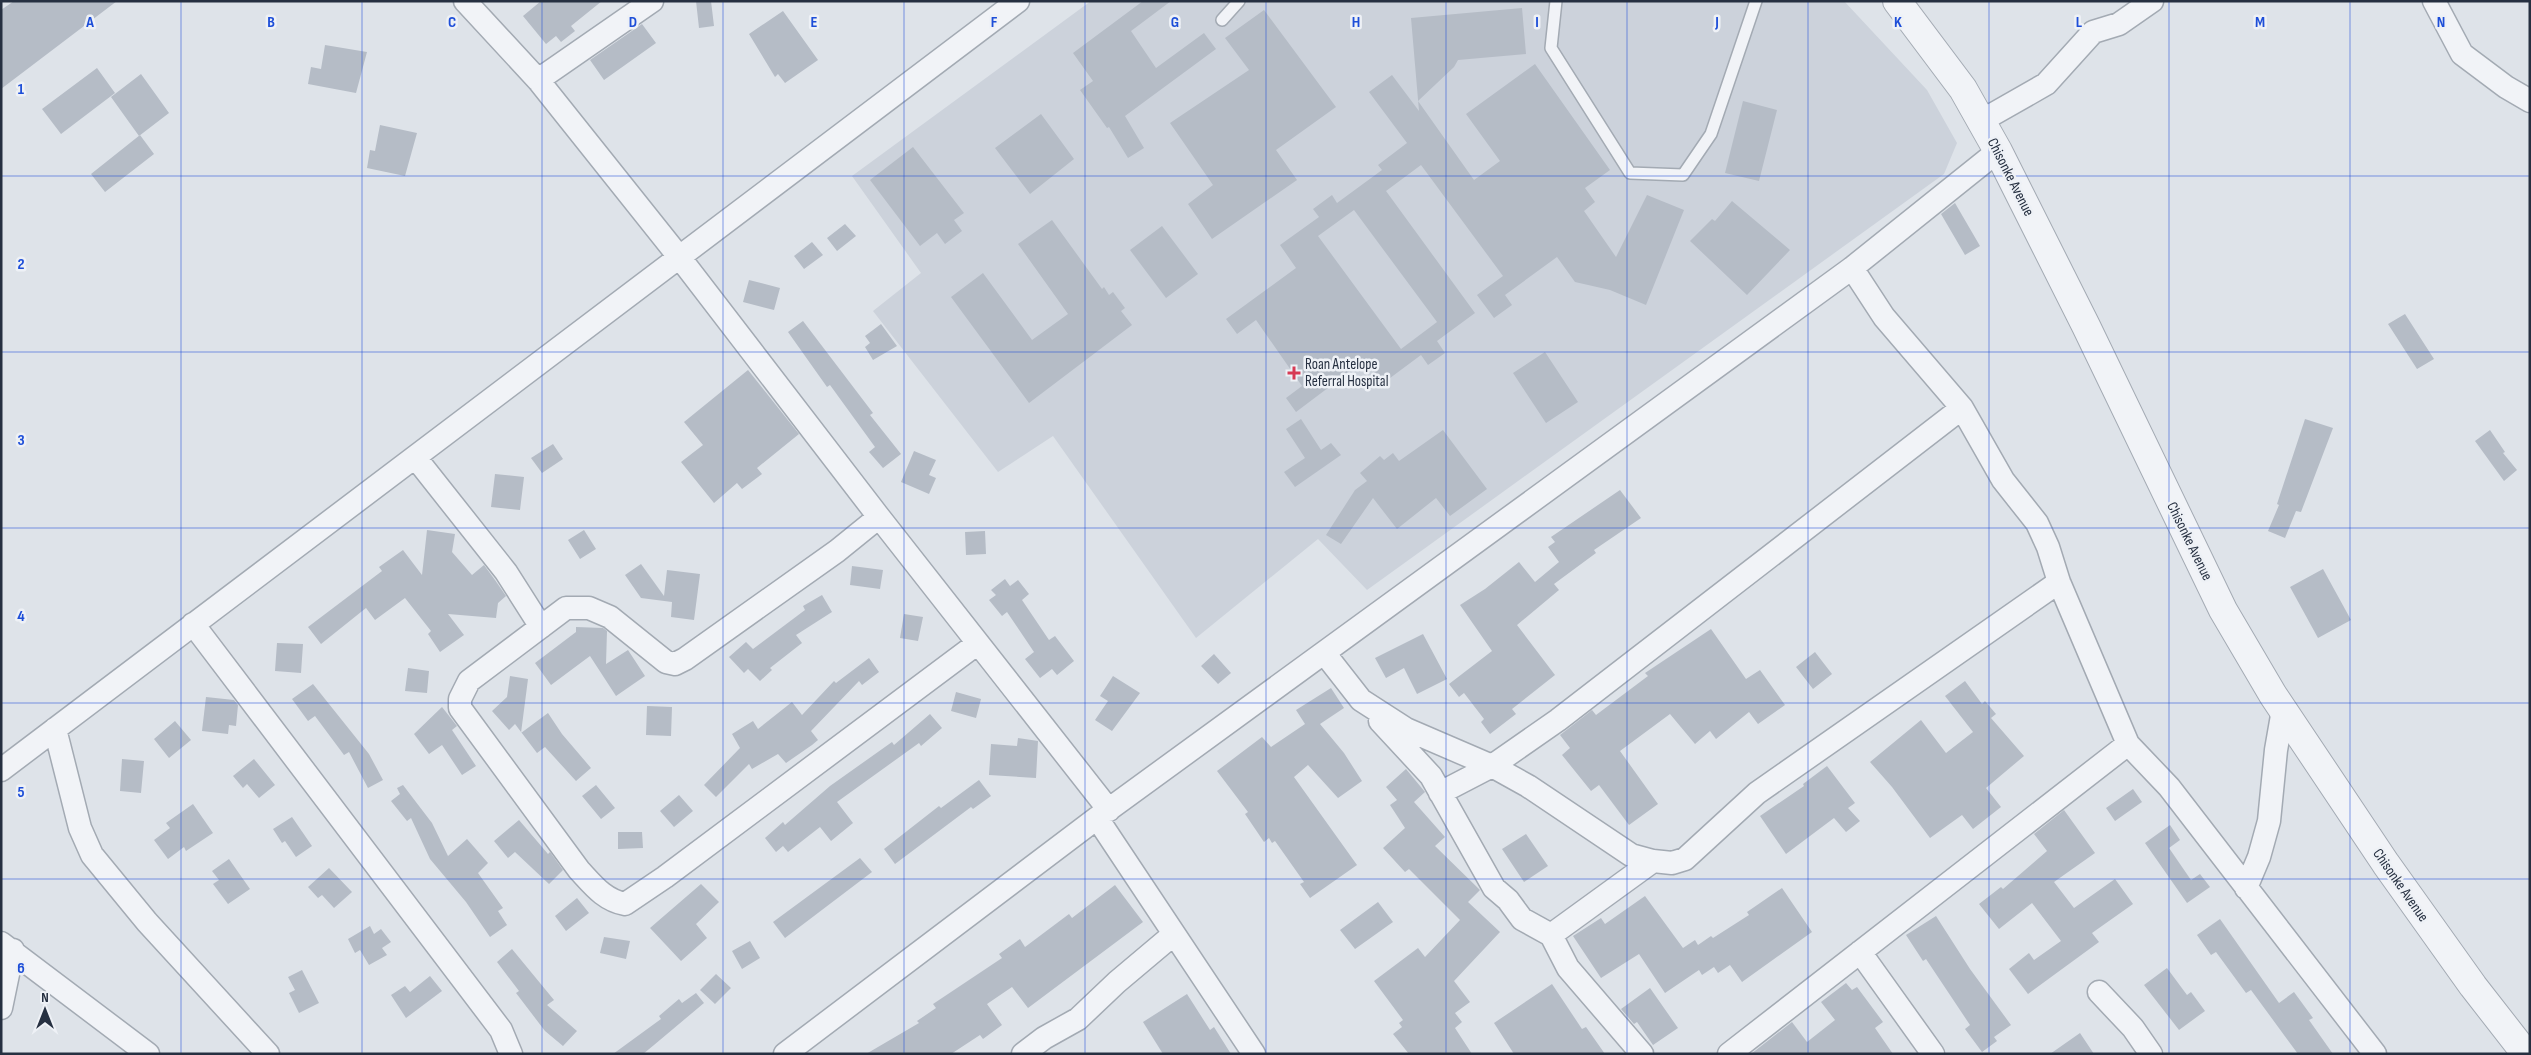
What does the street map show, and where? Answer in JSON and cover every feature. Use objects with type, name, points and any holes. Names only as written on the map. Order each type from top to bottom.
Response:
[{"type":"street","points":[[465,1],[538,80],[680,258],[978,643],[1103,814],[1174,934],[1254,1054]]},
{"type":"street","points":[[538,80],[652,1]]},
{"type":"street","points":[[1,770],[1018,1]]},
{"type":"street","name":"Chisonke Avenue","points":[[1897,1],[1963,89],[1998,151],[2086,326],[2223,610],[2283,710],[2391,872],[2473,986],[2526,1054]]},
{"type":"street","points":[[1981,121],[2046,84],[2093,32],[2119,24],[2152,1]]},
{"type":"street","points":[[2434,1],[2462,54],[2506,87],[2530,101]]},
{"type":"street","points":[[785,1054],[1103,814],[1852,268],[1998,151]]},
{"type":"street","points":[[1852,268],[1884,317],[1962,408],[2003,480],[2037,523],[2048,547],[2059,582],[2128,744],[2169,787],[2375,1054]]},
{"type":"street","points":[[1440,793],[1492,766],[1558,720],[1962,408]]},
{"type":"street","points":[[415,457],[506,572],[541,627]]},
{"type":"street","points":[[879,517],[829,556],[685,660],[675,664],[666,662],[610,617],[589,608],[566,608],[469,681],[460,698],[460,708],[579,870],[606,898],[612,902],[625,904],[665,877],[978,643]]},
{"type":"street","points":[[1361,700],[1406,729],[1492,766],[1542,794],[1632,855],[1652,861],[1672,863],[1685,859],[1757,793],[2059,582]]},
{"type":"street","points":[[193,624],[501,1030],[511,1054]]},
{"type":"street","points":[[1324,654],[1361,700],[1431,776],[1494,888],[1508,900],[1522,919],[1551,935],[1568,968],[1642,1054]]},
{"type":"street","points":[[2246,888],[2259,857],[2269,821],[2276,750],[2283,710]]},
{"type":"street","points":[[55,729],[80,828],[92,855],[146,922],[268,1054]]},
{"type":"street","points":[[1729,1054],[2128,744]]},
{"type":"street","points":[[1551,935],[1652,861]]},
{"type":"street","points":[[1023,1054],[1044,1046],[1078,1019],[1117,982],[1174,934]]},
{"type":"street","points":[[1,1008],[7,947]]},
{"type":"street","points":[[7,947],[148,1054]]},
{"type":"street","points":[[1860,952],[1933,1054]]},
{"type":"street","points":[[2099,992],[2133,1028],[2151,1054]]},
{"type":"lane","points":[[1222,20],[1239,1]]},
{"type":"lane","points":[[1556,1],[1551,48],[1630,173],[1683,175],[1711,134],[1756,1]]},
{"type":"shaded area","name":"Roan Antelope Referral Hospital","points":[[1091,1],[1844,1],[1927,90],[1957,143],[1944,174],[1367,590],[1318,539],[1196,638],[1053,436],[998,472],[873,311],[921,273],[852,176]]},
{"type":"building","points":[[14,1],[117,1],[1,89],[1,10]]},
{"type":"building","points":[[541,1],[602,1],[571,26],[575,31],[561,42],[556,36],[546,44],[523,16]]},
{"type":"building","points":[[696,1],[711,1],[714,26],[699,28]]},
{"type":"building","points":[[1143,1],[1171,1],[1131,31],[1156,68],[1204,33],[1216,49],[1125,116],[1144,148],[1128,158],[1109,127],[1107,128],[1080,90],[1093,81],[1073,53]]},
{"type":"building","points":[[1522,8],[1526,54],[1458,60],[1454,67],[1418,101],[1411,18]]},
{"type":"building","points":[[1264,10],[1336,107],[1276,150],[1297,180],[1212,239],[1188,204],[1213,185],[1170,123],[1249,70],[1225,38]]},
{"type":"building","points":[[783,11],[818,60],[785,83],[778,74],[775,77],[749,34]]},
{"type":"building","points":[[642,24],[656,43],[604,80],[590,60]]},
{"type":"building","points":[[325,45],[367,52],[356,93],[308,84],[311,67],[321,69]]},
{"type":"building","points":[[1535,64],[1610,170],[1585,188],[1595,202],[1584,211],[1616,257],[1647,195],[1684,210],[1646,305],[1610,290],[1575,282],[1557,257],[1505,295],[1512,305],[1494,318],[1477,295],[1503,276],[1421,165],[1386,191],[1475,313],[1437,341],[1445,353],[1428,365],[1421,355],[1382,384],[1365,360],[1296,412],[1286,398],[1302,386],[1256,320],[1237,334],[1226,319],[1296,268],[1280,245],[1319,217],[1313,209],[1332,195],[1337,203],[1382,170],[1378,165],[1407,143],[1369,92],[1392,75],[1419,111],[1418,101],[1474,180],[1500,161],[1466,114]],"holes":[[[1354,210],[1437,322],[1401,349],[1318,236]]]},
{"type":"building","points":[[97,68],[115,93],[61,134],[42,109]]},
{"type":"building","points":[[141,74],[169,113],[139,136],[111,97]]},
{"type":"building","points":[[1743,101],[1777,110],[1759,181],[1725,173]]},
{"type":"building","points":[[1041,114],[1074,159],[1030,194],[995,148]]},
{"type":"building","points":[[380,125],[417,133],[405,176],[367,168],[370,150],[375,151]]},
{"type":"building","points":[[140,135],[154,154],[105,192],[91,174]]},
{"type":"building","points":[[913,147],[964,213],[954,220],[962,231],[945,244],[937,233],[920,246],[870,180]]},
{"type":"building","points":[[1732,201],[1790,250],[1747,295],[1690,241],[1712,219],[1715,221]]},
{"type":"building","points":[[1955,203],[1980,246],[1965,255],[1941,214]]},
{"type":"building","points":[[1052,220],[1102,289],[1104,287],[1109,295],[1113,292],[1125,308],[1121,311],[1132,325],[1029,403],[951,297],[983,273],[1032,340],[1068,314],[1018,244]]},
{"type":"building","points":[[845,224],[856,236],[837,251],[827,238]]},
{"type":"building","points":[[1162,226],[1198,274],[1166,298],[1130,250]]},
{"type":"building","points":[[812,242],[823,255],[804,269],[794,256]]},
{"type":"building","points":[[749,280],[780,288],[774,310],[743,302]]},
{"type":"building","points":[[2405,314],[2434,359],[2417,369],[2388,324]]},
{"type":"building","points":[[803,321],[873,413],[870,415],[901,454],[883,468],[869,452],[875,447],[830,385],[827,387],[788,332]]},
{"type":"building","points":[[881,324],[897,346],[873,360],[865,347],[870,343],[865,336]]},
{"type":"building","points":[[1545,352],[1578,402],[1546,423],[1513,373]]},
{"type":"building","points":[[748,370],[799,434],[757,468],[762,474],[742,489],[737,483],[714,503],[681,462],[703,445],[684,422]]},
{"type":"building","points":[[1301,419],[1321,450],[1331,443],[1341,455],[1295,487],[1284,472],[1305,458],[1286,429]]},
{"type":"building","points":[[2305,419],[2333,428],[2301,512],[2296,511],[2285,538],[2268,531],[2279,505],[2277,504]]},
{"type":"building","points":[[1443,430],[1487,489],[1450,516],[1436,498],[1397,529],[1373,498],[1341,544],[1326,535],[1355,490],[1367,481],[1360,473],[1380,456],[1384,460],[1393,453],[1399,461]]},
{"type":"building","points":[[2490,430],[2505,452],[2503,453],[2517,470],[2504,481],[2475,441]]},
{"type":"building","points":[[553,444],[563,459],[542,473],[531,458]]},
{"type":"building","points":[[914,451],[936,460],[929,475],[936,478],[929,494],[901,482]]},
{"type":"building","points":[[495,474],[524,477],[520,510],[491,507]]},
{"type":"building","points":[[1620,490],[1641,518],[1594,550],[1596,553],[1554,584],[1559,590],[1517,625],[1555,675],[1512,709],[1516,714],[1490,734],[1481,722],[1484,719],[1464,693],[1459,697],[1449,684],[1492,651],[1460,605],[1485,589],[1519,562],[1535,582],[1559,562],[1548,547],[1555,542],[1551,537]]},
{"type":"building","points":[[427,530],[455,534],[452,552],[472,575],[484,565],[506,596],[498,603],[496,618],[448,614],[464,635],[440,652],[428,634],[431,631],[405,598],[375,620],[366,608],[321,644],[308,627],[382,571],[379,567],[403,550],[422,575]]},
{"type":"building","points":[[584,530],[596,549],[580,559],[568,540]]},
{"type":"building","points":[[985,531],[986,554],[966,555],[965,532]]},
{"type":"building","points":[[641,564],[664,596],[667,570],[700,574],[694,620],[671,617],[672,602],[641,598],[625,575]]},
{"type":"building","points":[[852,566],[883,570],[880,589],[850,585]]},
{"type":"building","points":[[2323,569],[2351,620],[2318,638],[2290,587]]},
{"type":"building","points":[[1005,579],[1010,586],[1018,580],[1029,594],[1022,600],[1049,640],[1055,636],[1074,661],[1057,675],[1052,669],[1040,678],[1025,659],[1034,652],[1007,612],[1002,616],[989,600],[996,595],[991,590]]},
{"type":"building","points":[[822,595],[832,612],[796,635],[802,643],[770,668],[772,670],[760,681],[748,669],[744,673],[729,657],[746,642],[753,649],[805,610],[803,606]]},
{"type":"building","points":[[904,614],[923,617],[918,641],[900,638]]},
{"type":"building","points":[[576,627],[603,628],[607,631],[606,664],[628,650],[645,676],[616,696],[590,656],[551,685],[535,663],[576,632]]},
{"type":"building","points":[[1711,629],[1746,679],[1760,670],[1785,705],[1758,724],[1749,712],[1716,739],[1710,731],[1695,744],[1670,714],[1620,751],[1658,804],[1629,825],[1599,785],[1591,791],[1562,755],[1570,748],[1560,735],[1592,710],[1596,715],[1648,676],[1645,673]]},
{"type":"building","points":[[1423,634],[1447,679],[1417,694],[1404,668],[1386,678],[1375,658]]},
{"type":"building","points":[[277,643],[303,644],[301,673],[275,671]]},
{"type":"building","points":[[1815,652],[1832,674],[1813,689],[1796,667]]},
{"type":"building","points":[[1214,654],[1231,673],[1218,684],[1201,666]]},
{"type":"building","points":[[869,658],[879,672],[862,685],[859,681],[811,731],[818,740],[812,745],[786,763],[778,754],[752,769],[749,764],[716,797],[704,785],[740,748],[732,734],[753,721],[758,729],[792,702],[802,715],[834,681],[836,683]]},
{"type":"building","points":[[408,668],[429,671],[427,693],[405,691]]},
{"type":"building","points":[[510,676],[528,679],[521,732],[515,724],[509,730],[492,711],[507,697]]},
{"type":"building","points":[[1113,676],[1140,693],[1112,731],[1095,720],[1108,701],[1100,696]]},
{"type":"building","points":[[1965,681],[1982,704],[1985,701],[1996,714],[1991,718],[2024,756],[1986,788],[2001,807],[1973,829],[1962,815],[1930,838],[1892,787],[1870,762],[1921,720],[1946,753],[1973,732],[1945,696]]},
{"type":"building","points":[[313,684],[369,754],[383,780],[368,788],[349,752],[344,755],[315,716],[308,721],[292,699]]},
{"type":"building","points":[[1331,688],[1344,708],[1320,724],[1344,753],[1362,781],[1338,798],[1308,765],[1294,777],[1357,865],[1310,898],[1300,884],[1304,882],[1275,841],[1272,843],[1269,838],[1264,842],[1245,814],[1248,812],[1217,771],[1262,737],[1271,747],[1305,724],[1296,710]]},
{"type":"building","points":[[956,692],[981,699],[976,718],[951,711]]},
{"type":"building","points":[[206,697],[234,700],[238,705],[236,726],[229,725],[228,734],[202,731]]},
{"type":"building","points":[[647,706],[672,707],[671,736],[646,735]]},
{"type":"building","points":[[442,707],[457,726],[452,730],[476,766],[462,775],[442,745],[429,754],[414,734]]},
{"type":"building","points":[[548,713],[562,734],[591,768],[576,781],[545,747],[537,753],[522,733]]},
{"type":"building","points":[[930,714],[942,728],[921,746],[919,743],[837,802],[853,823],[831,841],[820,827],[788,852],[783,846],[776,852],[765,838],[783,822],[785,825],[830,786],[892,742],[894,745]]},
{"type":"building","points":[[175,721],[191,740],[169,758],[154,739]]},
{"type":"building","points":[[1018,738],[1038,741],[1036,778],[989,775],[991,744],[1017,746]]},
{"type":"building","points":[[122,759],[144,761],[141,793],[120,791]]},
{"type":"building","points":[[254,759],[275,785],[259,798],[247,784],[243,788],[233,776]]},
{"type":"building","points":[[1827,766],[1855,803],[1848,808],[1860,821],[1846,832],[1834,818],[1786,854],[1760,816],[1804,786],[1803,784]]},
{"type":"building","points":[[1406,769],[1425,792],[1414,802],[1445,837],[1435,846],[1480,890],[1468,902],[1500,932],[1454,981],[1470,1002],[1455,1013],[1462,1022],[1455,1028],[1472,1054],[1409,1054],[1393,1034],[1402,1027],[1399,1023],[1403,1020],[1374,981],[1418,948],[1425,957],[1460,920],[1409,869],[1405,872],[1383,848],[1405,828],[1390,805],[1397,800],[1386,787]]},
{"type":"building","points":[[979,780],[991,796],[973,809],[971,807],[895,864],[884,849],[939,806],[941,808]]},
{"type":"building","points":[[403,785],[432,823],[448,856],[467,839],[488,863],[478,873],[503,908],[498,911],[507,925],[490,937],[466,902],[430,859],[411,818],[407,821],[391,801],[400,794],[397,788]]},
{"type":"building","points":[[596,785],[615,808],[601,819],[582,796]]},
{"type":"building","points":[[2133,789],[2142,802],[2115,821],[2106,808]]},
{"type":"building","points":[[679,795],[693,811],[674,827],[660,811]]},
{"type":"building","points":[[193,804],[213,833],[186,851],[184,847],[168,859],[154,840],[170,828],[166,823]]},
{"type":"building","points":[[2064,810],[2095,853],[2054,882],[2074,908],[2115,879],[2133,904],[2092,933],[2099,942],[2028,994],[2009,969],[2029,953],[2034,960],[2061,941],[2032,903],[1999,929],[1979,904],[2001,887],[2003,889],[2047,851],[2034,834]]},
{"type":"building","points":[[292,817],[312,846],[296,857],[285,841],[282,843],[273,829]]},
{"type":"building","points":[[519,820],[548,854],[550,852],[563,870],[549,884],[515,852],[508,858],[494,841]]},
{"type":"building","points":[[2170,825],[2180,840],[2169,848],[2191,880],[2200,874],[2210,887],[2187,903],[2145,843]]},
{"type":"building","points":[[618,832],[642,832],[643,848],[618,849]]},
{"type":"building","points":[[1526,834],[1548,866],[1524,882],[1502,849]]},
{"type":"building","points":[[860,858],[872,872],[785,938],[773,922]]},
{"type":"building","points":[[229,859],[250,889],[228,904],[213,884],[219,880],[212,871]]},
{"type":"building","points":[[329,868],[352,892],[334,908],[322,895],[318,898],[308,887]]},
{"type":"building","points":[[701,884],[719,902],[696,924],[707,938],[681,961],[650,928]]},
{"type":"building","points":[[1115,885],[1143,922],[1028,1008],[1012,987],[987,1004],[1002,1025],[983,1039],[980,1035],[951,1054],[866,1054],[919,1023],[917,1021],[936,1008],[933,1004],[1002,958],[999,954],[1020,939],[1025,947],[1069,914],[1072,918]]},
{"type":"building","points":[[1782,888],[1812,932],[1742,982],[1730,965],[1718,973],[1714,967],[1702,975],[1699,970],[1665,993],[1639,954],[1601,978],[1573,936],[1601,918],[1605,924],[1645,896],[1683,948],[1695,940],[1698,945],[1711,936],[1713,938],[1749,915],[1747,912]]},
{"type":"building","points":[[577,898],[589,913],[566,931],[555,916]]},
{"type":"building","points":[[1378,902],[1393,922],[1355,949],[1340,930]]},
{"type":"building","points":[[1936,916],[1970,969],[2011,1025],[1994,1037],[1997,1041],[1982,1052],[1965,1029],[1970,1025],[1926,959],[1923,961],[1906,935]]},
{"type":"building","points":[[2220,919],[2279,1003],[2294,992],[2313,1018],[2309,1020],[2333,1054],[2298,1054],[2251,990],[2246,993],[2216,952],[2211,955],[2197,935]]},
{"type":"building","points":[[370,926],[374,934],[381,929],[391,942],[382,948],[387,955],[369,965],[360,950],[355,953],[348,939]]},
{"type":"building","points":[[604,937],[630,941],[626,959],[600,953]]},
{"type":"building","points":[[750,941],[760,958],[742,969],[732,951]]},
{"type":"building","points":[[512,949],[554,1000],[547,1005],[577,1031],[563,1046],[545,1031],[516,993],[519,991],[497,962]]},
{"type":"building","points":[[2167,968],[2187,995],[2191,992],[2205,1011],[2179,1030],[2144,985]]},
{"type":"building","points":[[302,970],[319,1003],[299,1013],[289,993],[295,990],[288,977]]},
{"type":"building","points":[[716,974],[731,988],[715,1004],[700,990]]},
{"type":"building","points":[[430,976],[442,991],[406,1018],[391,995],[405,986],[410,992]]},
{"type":"building","points":[[1846,983],[1852,990],[1857,987],[1883,1022],[1875,1028],[1893,1054],[1751,1054],[1792,1022],[1807,1042],[1835,1020],[1821,1002]]},
{"type":"building","points":[[1552,984],[1582,1029],[1586,1027],[1605,1054],[1514,1054],[1494,1023]]},
{"type":"building","points":[[1650,988],[1678,1028],[1653,1045],[1637,1022],[1634,1024],[1621,1009]]},
{"type":"building","points":[[696,993],[704,1003],[643,1054],[613,1054],[661,1019],[659,1016],[679,999],[682,1003]]},
{"type":"building","points":[[1187,994],[1210,1030],[1214,1027],[1231,1054],[1163,1054],[1143,1022]]},
{"type":"building","points":[[2080,1033],[2094,1054],[2050,1054]]},
{"type":"place","name":"Roan Antelope Referral Hospital","points":[[1294,373]]}]
